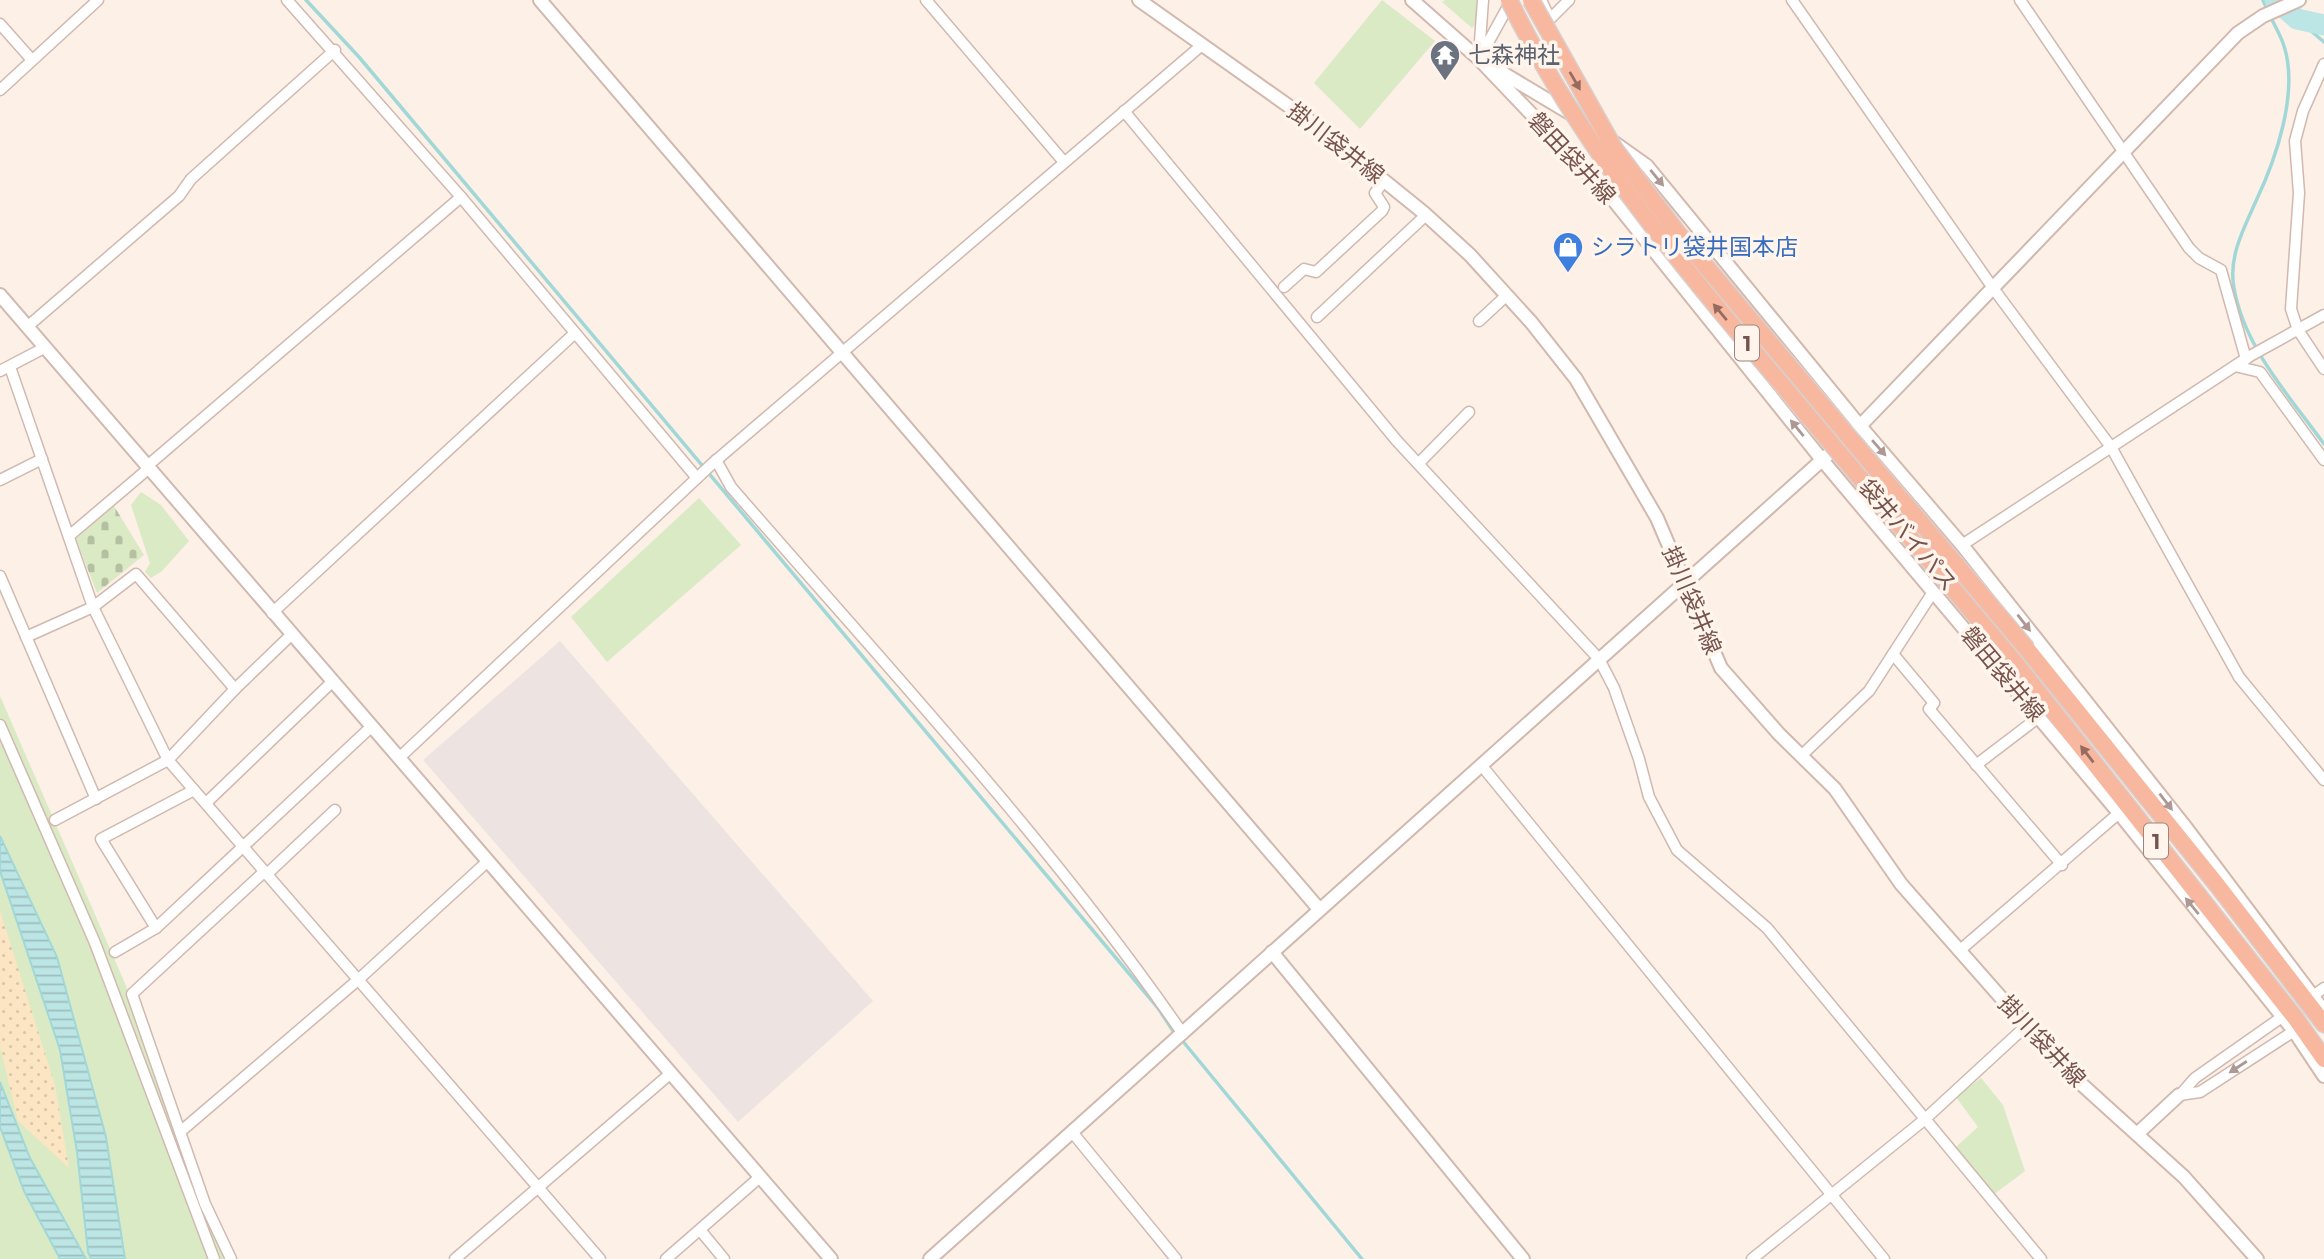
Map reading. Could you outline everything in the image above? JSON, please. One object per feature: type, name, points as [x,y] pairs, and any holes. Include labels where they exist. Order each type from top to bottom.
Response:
[{"type":"highway","name":"袋井バイパス","points":[[1510,0],[1554,85],[1592,146],[1662,242],[2017,664],[2296,1019],[2324,1059]]},
{"type":"highway","name":"袋井バイパス","points":[[1531,0],[1614,148],[1677,232],[2028,649],[2211,876],[2324,1024]]},
{"type":"street","points":[[0,90],[98,0]]},
{"type":"street","points":[[287,0],[335,50],[699,477]]},
{"type":"street","points":[[540,0],[1320,909]]},
{"type":"street","points":[[926,0],[1064,162]]},
{"type":"street","name":"掛川袋井線","points":[[1139,0],[1314,124],[1426,215],[1470,255],[1507,295],[1576,379],[1657,518],[1721,668],[1801,756],[1835,789],[1901,884],[2026,1026],[2078,1081],[2184,1177],[2257,1259]]},
{"type":"street","name":"磐田袋井線","points":[[1412,0],[1479,59],[1615,202],[1823,461],[2119,813],[2294,1031],[2324,1076]]},
{"type":"street","points":[[1479,59],[1483,0]]},
{"type":"street","points":[[1479,59],[1510,0]]},
{"type":"street","points":[[1541,0],[1550,19],[1569,0]]},
{"type":"street","points":[[1792,0],[1993,288],[2111,447],[2239,677],[2323,776]]},
{"type":"street","points":[[2020,0],[2189,248],[2199,258],[2221,270],[2248,358]]},
{"type":"street","points":[[930,1259],[1685,581],[1823,461],[1860,426],[2238,33],[2263,16],[2299,0]]},
{"type":"street","points":[[0,24],[32,60]]},
{"type":"street","points":[[399,758],[714,462],[1202,45]]},
{"type":"street","points":[[27,327],[179,196],[191,179],[335,50]]},
{"type":"street","name":"磐田袋井線","points":[[1479,59],[1538,92],[1647,166],[1860,426],[1962,545],[2319,991],[2324,1011]]},
{"type":"street","points":[[2323,69],[2303,111],[2295,141],[2299,193],[2291,309],[2298,330],[2324,369]]},
{"type":"street","points":[[1125,111],[1397,441],[1599,659],[1614,688],[1649,797],[1677,850],[1767,928],[2041,1259]]},
{"type":"street","points":[[1284,288],[1304,270],[1315,272],[1382,211],[1384,208],[1374,192],[1384,181]]},
{"type":"street","points":[[69,536],[461,197]]},
{"type":"street","points":[[1317,317],[1426,215]]},
{"type":"street","points":[[0,295],[831,1259]]},
{"type":"street","points":[[1479,321],[1507,295]]},
{"type":"street","points":[[1962,545],[2235,366],[2324,314]]},
{"type":"street","points":[[272,613],[575,333]]},
{"type":"street","points":[[44,348],[5,369],[42,459],[93,607],[169,761],[600,1259]]},
{"type":"street","points":[[2235,366],[2260,372],[2324,460]]},
{"type":"street","points":[[1419,463],[1469,412]]},
{"type":"street","points":[[0,480],[42,459]]},
{"type":"street","points":[[714,462],[732,487],[1058,868],[1135,965],[1183,1034]]},
{"type":"street","points":[[26,636],[93,607],[136,574],[234,689]]},
{"type":"street","points":[[0,576],[96,799]]},
{"type":"street","points":[[1801,756],[1869,691],[1933,592]]},
{"type":"street","points":[[55,820],[169,761],[234,689],[291,635]]},
{"type":"street","points":[[1893,654],[1934,703],[1929,709],[2062,865]]},
{"type":"street","points":[[205,803],[332,682]]},
{"type":"street","points":[[1976,765],[2039,717]]},
{"type":"street","points":[[0,725],[95,943],[215,1259]]},
{"type":"street","points":[[115,953],[156,928],[371,727]]},
{"type":"street","points":[[1482,766],[1884,1259]]},
{"type":"street","points":[[156,928],[101,839],[194,790]]},
{"type":"street","points":[[232,1259],[205,1203],[132,994],[335,810]]},
{"type":"street","points":[[1959,951],[2062,865],[2119,813]]},
{"type":"street","points":[[180,1132],[359,979],[488,861]]},
{"type":"street","points":[[1272,952],[1523,1259]]},
{"type":"street","points":[[2137,1134],[2195,1078],[2283,1017]]},
{"type":"street","points":[[1752,1259],[1924,1120],[2026,1026]]},
{"type":"street","points":[[2179,1095],[2200,1092],[2294,1031]]},
{"type":"street","points":[[455,1259],[671,1073]]},
{"type":"street","points":[[1072,1132],[1176,1259]]},
{"type":"street","points":[[666,1259],[760,1177]]},
{"type":"street","points":[[700,1230],[724,1259]]},
{"type":"shaded area","points":[[560,641],[873,1001],[738,1122],[423,760]]},
{"type":"green space","points":[[1382,0],[1435,41],[1360,129],[1314,83]]},
{"type":"green space","points":[[1476,0],[1478,21],[1472,28],[1442,2]]},
{"type":"green space","points":[[141,492],[161,505],[189,541],[162,571],[151,578],[145,572],[150,563],[131,505]]},
{"type":"green space","points":[[699,498],[741,545],[607,662],[571,617]]},
{"type":"green space","points":[[114,506],[144,555],[97,593],[76,539]]},
{"type":"green space","points":[[0,696],[130,995],[227,1259],[0,1259]]},
{"type":"green space","points":[[1981,1078],[2003,1105],[2025,1171],[1993,1195],[1956,1147],[1978,1127],[1956,1097]]},
{"type":"sand","points":[[0,911],[55,1085],[69,1168],[18,1121],[0,1047]]},
{"type":"water","points":[[0,836],[57,957],[106,1137],[125,1259],[91,1259],[88,1252],[77,1152],[60,1050],[0,871]]},
{"type":"water","points":[[0,1082],[30,1158],[86,1259],[60,1259],[24,1191],[0,1127]]},
{"type":"waterway","points":[[306,0],[359,57],[1158,1008],[1175,1034]]},
{"type":"waterway","points":[[2263,0],[2267,9]]},
{"type":"waterway","points":[[2275,0],[2297,19],[2324,25]]},
{"type":"waterway","points":[[2270,16],[2283,42],[2288,64],[2287,104],[2271,166],[2238,243],[2233,265],[2234,288],[2239,310],[2258,351],[2283,390],[2324,444]]},
{"type":"waterway","points":[[2297,19],[2324,42]]},
{"type":"waterway","points":[[1181,1039],[1362,1259]]},
{"type":"place","name":"七森神社","points":[[1445,82]]},
{"type":"place","name":"シラトリ袋井国本店","points":[[1568,274]]}]
